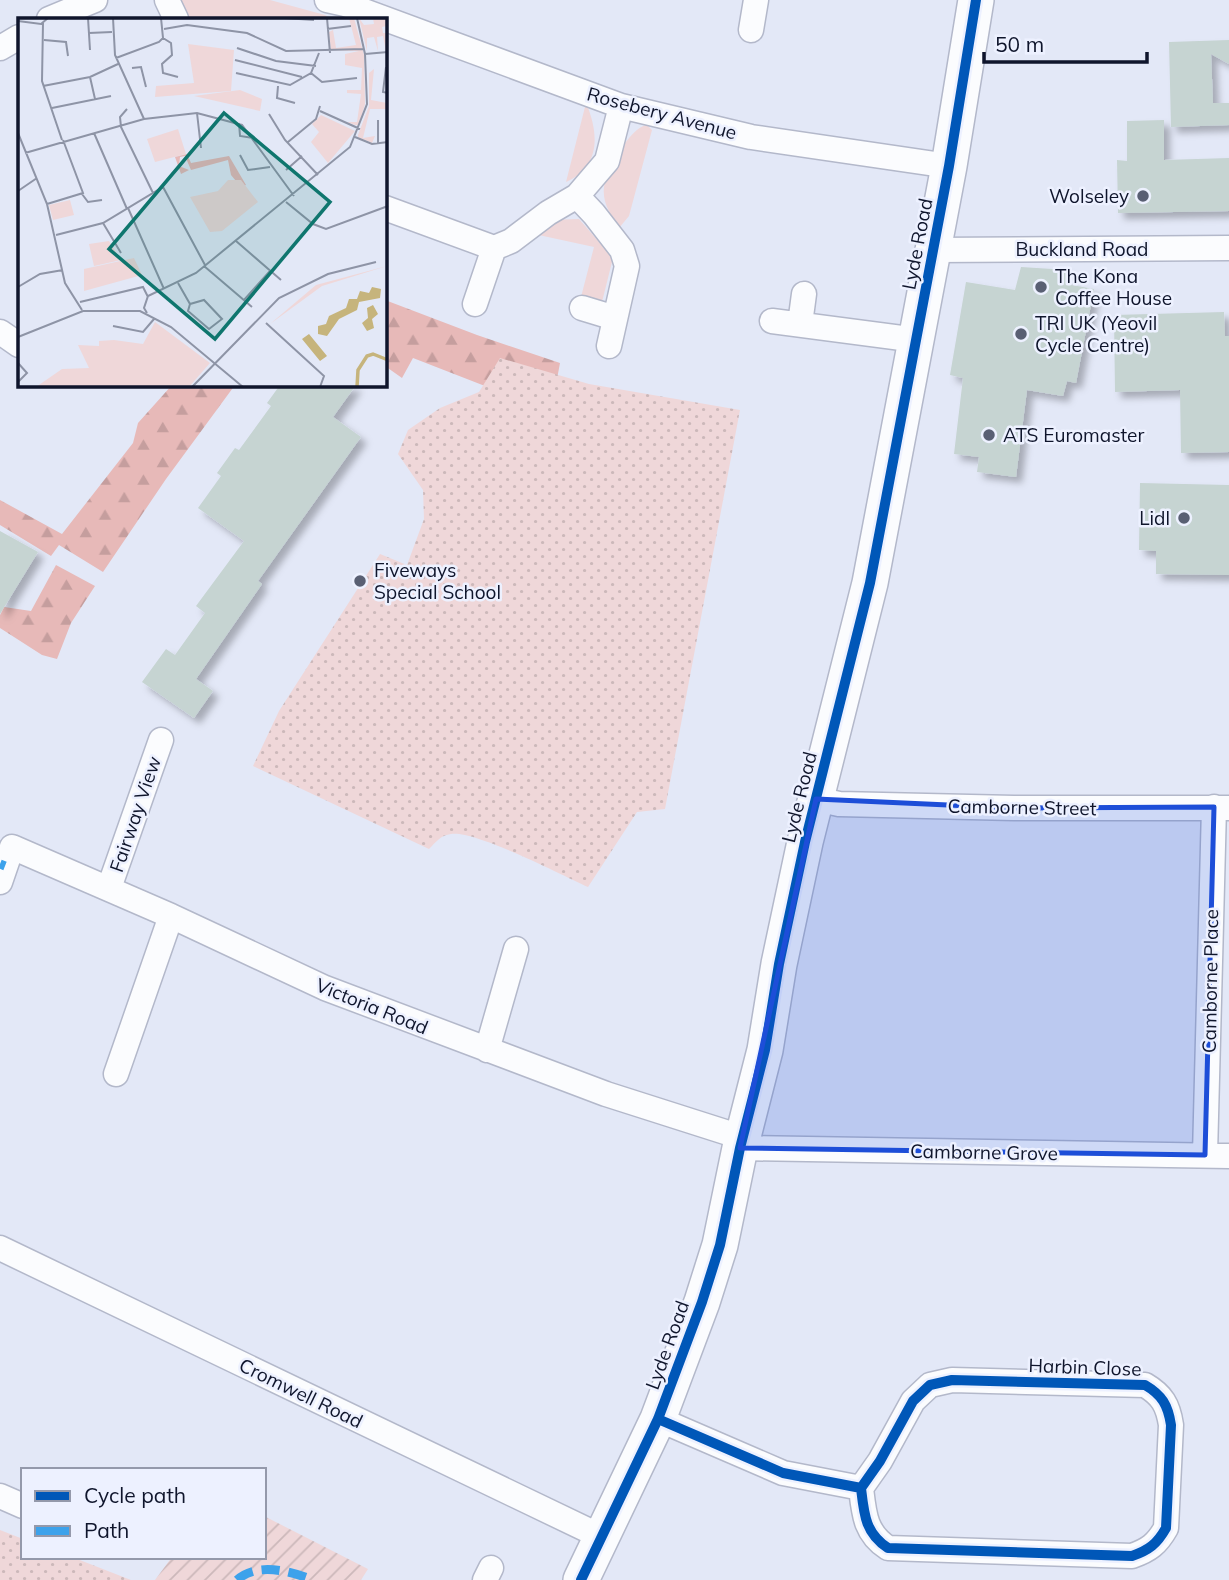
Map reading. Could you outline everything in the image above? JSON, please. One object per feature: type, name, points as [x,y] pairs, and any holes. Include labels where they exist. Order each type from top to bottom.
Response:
[{"type":"street","points":[[51,18],[95,0]]},
{"type":"street","points":[[167,0],[176,18]]},
{"type":"street","points":[[751,30],[756,0]]},
{"type":"street","name":"Lyde Road","points":[[581,1580],[658,1419],[702,1302],[720,1245],[765,1050],[779,964],[816,799],[870,583],[950,166],[976,0]]},
{"type":"street","name":"Rosebery Avenue","points":[[337,8],[366,18]]},
{"type":"street","name":"Rosebery Avenue","points":[[387,25],[621,106],[751,137],[950,166]]},
{"type":"street","points":[[0,48],[18,38]]},
{"type":"street","points":[[387,211],[494,247],[511,241],[562,203],[577,196],[607,161],[621,106]]},
{"type":"street","points":[[577,196],[622,250],[627,265],[609,346]]},
{"type":"street","points":[[475,304],[494,247]]},
{"type":"street","name":"Buckland Road","points":[[934,250],[1229,248]]},
{"type":"street","points":[[800,324],[804,294]]},
{"type":"street","points":[[582,308],[615,318]]},
{"type":"street","points":[[772,321],[917,340]]},
{"type":"street","points":[[0,332],[18,344]]},
{"type":"street","name":"Fairway View","points":[[108,888],[161,740]]},
{"type":"street","name":"Camborne Street","points":[[816,799],[839,804],[1014,808],[1222,808]]},
{"type":"street","name":"Camborne Place","points":[[1217,1156],[1222,808]]},
{"type":"street","name":"Victoria Road","points":[[0,882],[12,847],[171,916],[325,988],[742,1143]]},
{"type":"street","points":[[116,1074],[171,916]]},
{"type":"street","points":[[487,1050],[516,949]]},
{"type":"street","name":"Camborne Grove","points":[[742,1143],[1217,1156]]},
{"type":"street","name":"Cromwell Road","points":[[0,1248],[602,1537]]},
{"type":"street","name":"Harbin Close","points":[[952,1380],[1145,1385],[1160,1394],[1168,1409],[1171,1424],[1166,1528],[1158,1541],[1147,1550],[1132,1556],[888,1548],[876,1540],[866,1525],[861,1488],[880,1461],[913,1401],[930,1385],[952,1380]]},
{"type":"street","points":[[658,1419],[783,1473],[861,1488]]},
{"type":"street","points":[[0,1496],[21,1505]]},
{"type":"highlighted area","points":[[816,799],[1014,808],[1214,807],[1205,1155],[740,1148]]},
{"type":"shaded area","points":[[175,0],[270,0],[330,18],[185,18]]},
{"type":"shaded area","points":[[586,103],[595,137],[594,148],[586,168],[566,182]]},
{"type":"shaded area","points":[[647,125],[652,130],[629,216],[619,228],[606,204],[604,187],[614,161],[626,141],[633,133]]},
{"type":"shaded area","points":[[579,219],[613,258],[601,306],[581,297],[594,247],[534,234],[549,220]]},
{"type":"shaded area","points":[[500,358],[589,384],[740,410],[665,809],[637,812],[588,887],[519,854],[463,835],[444,836],[429,849],[253,766],[279,711],[380,554],[407,565],[424,519],[423,490],[398,454],[408,430],[440,408],[479,392]]},
{"type":"shaded area","points":[[266,1517],[368,1569],[361,1580],[155,1580],[171,1559],[266,1559]]},
{"type":"shaded area","points":[[0,1530],[21,1538],[21,1559],[77,1559],[131,1580],[0,1580]]},
{"type":"green space","points":[[387,301],[560,363],[554,395],[536,406],[413,358],[402,378],[387,367]]},
{"type":"green space","points":[[170,387],[234,387],[166,479],[103,572],[59,545],[51,556],[0,525],[0,500],[62,534],[133,443],[138,423]]},
{"type":"green space","points":[[56,565],[95,586],[71,623],[57,659],[42,655],[0,628],[0,615],[4,607],[31,611]]},
{"type":"building","points":[[1229,40],[1229,64],[1211,54],[1213,103],[1229,103],[1229,125],[1171,127],[1169,42]]},
{"type":"building","points":[[1164,120],[1164,160],[1229,158],[1229,211],[1118,213],[1117,160],[1127,161],[1127,121]]},
{"type":"building","name":"TRI UK (Yeovil Cycle Centre)","points":[[1021,267],[1068,270],[1066,284],[1094,289],[1076,383],[1067,381],[1063,396],[1027,390],[1016,477],[977,472],[979,457],[954,454],[963,378],[950,375],[966,282],[1015,290]]},
{"type":"building","points":[[1224,312],[1225,336],[1229,336],[1229,452],[1181,453],[1180,390],[1115,392],[1114,315]]},
{"type":"building","points":[[279,387],[355,387],[333,417],[361,437],[258,581],[262,584],[196,679],[213,691],[194,718],[142,682],[166,649],[175,655],[205,613],[196,606],[244,541],[198,508],[221,476],[217,473],[235,448],[239,450],[271,406],[267,403]]},
{"type":"building","name":"Lidl","points":[[1140,483],[1229,485],[1229,575],[1156,574],[1156,551],[1139,550]]},
{"type":"building","points":[[0,531],[38,552],[0,614]]},
{"type":"marked path","points":[[0,864],[5,866]]},
{"type":"marked path","points":[[237,1580],[245,1574],[264,1570],[284,1571],[313,1580]]},
{"type":"cycle path","points":[[581,1580],[658,1419],[702,1302],[720,1245],[740,1148],[765,1050],[779,964],[805,842],[870,583],[949,166],[976,0]]},
{"type":"cycle path","points":[[658,1419],[783,1473],[861,1488],[880,1461],[913,1401],[930,1385],[952,1380],[1145,1385],[1160,1397],[1170,1418],[1166,1528],[1152,1546],[1132,1556],[888,1548],[870,1529],[861,1488]]},
{"type":"place","name":"Wolseley","points":[[1143,196]]},
{"type":"place","name":"The Kona Coffee House","points":[[1041,287]]},
{"type":"place","name":"TRI UK (Yeovil Cycle Centre)","points":[[1021,334]]},
{"type":"place","name":"ATS Euromaster","points":[[989,435]]},
{"type":"place","name":"Lidl","points":[[1184,518]]},
{"type":"place","name":"Fiveways Special School","points":[[360,581]]}]
